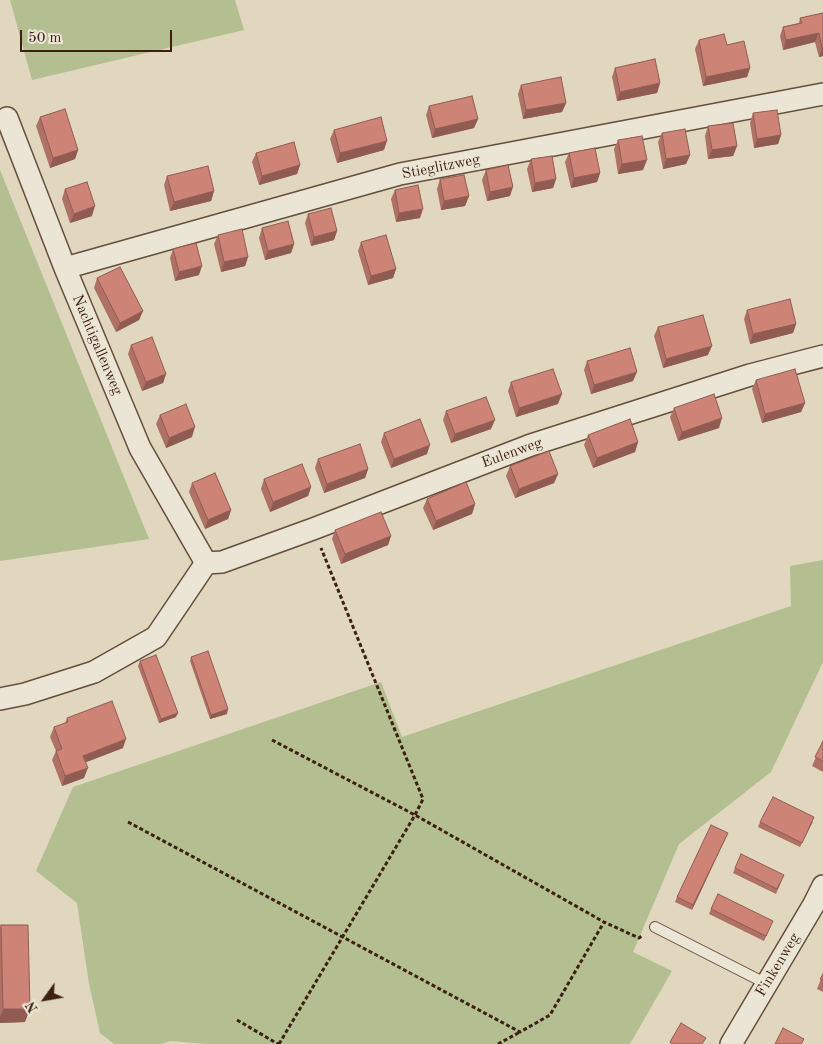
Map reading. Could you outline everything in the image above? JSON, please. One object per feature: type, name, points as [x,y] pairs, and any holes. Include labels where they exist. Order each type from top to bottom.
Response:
[{"type":"street","name":"Stieglitzweg","points":[[65,268],[400,174],[823,94]]},
{"type":"street","name":"Nachtigallenweg","points":[[7,118],[65,268],[140,448],[206,563]]},
{"type":"street","name":"Eulenweg","points":[[206,563],[222,562],[313,529],[531,445],[750,375],[823,356]]},
{"type":"street","points":[[0,699],[25,694],[94,672],[156,637],[206,563]]},
{"type":"street","name":"Finkenweg","points":[[731,1044],[823,887]]},
{"type":"lane","points":[[655,927],[767,984]]},
{"type":"path","points":[[237,1020],[278,1044],[423,799],[313,529]]},
{"type":"path","points":[[272,740],[415,815],[604,922],[639,938],[655,927]]},
{"type":"path","points":[[128,822],[520,1032]]},
{"type":"path","points":[[498,1044],[550,1015],[604,922]]},
{"type":"green space","points":[[10,0],[235,0],[244,30],[32,80]]},
{"type":"green space","points":[[0,170],[149,539],[0,561]]},
{"type":"green space","points":[[823,560],[823,662],[771,772],[679,844],[633,952],[672,971],[630,1044],[205,1044],[171,1041],[161,1044],[114,1044],[100,1033],[89,984],[77,903],[36,871],[73,787],[381,682],[402,737],[791,606],[790,566]]},
{"type":"building","points":[[823,13],[823,48],[819,33],[786,40],[783,27],[802,23],[800,18]]},
{"type":"building","points":[[724,34],[727,45],[744,41],[750,68],[706,77],[699,40]]},
{"type":"building","points":[[655,59],[660,83],[620,92],[615,68]]},
{"type":"building","points":[[561,77],[566,103],[526,110],[521,85]]},
{"type":"building","points":[[472,96],[478,119],[435,129],[429,106]]},
{"type":"building","points":[[65,109],[78,150],[53,158],[40,117]]},
{"type":"building","points":[[777,110],[781,135],[757,139],[753,113]]},
{"type":"building","points":[[381,117],[387,141],[340,153],[334,130]]},
{"type":"building","points":[[733,123],[737,146],[712,150],[708,126]]},
{"type":"building","points":[[685,129],[690,155],[666,159],[662,133]]},
{"type":"building","points":[[642,136],[647,160],[622,164],[618,140]]},
{"type":"building","points":[[294,142],[300,165],[262,176],[256,153]]},
{"type":"building","points":[[595,148],[600,173],[574,178],[569,153]]},
{"type":"building","points":[[552,156],[556,179],[535,183],[531,159]]},
{"type":"building","points":[[508,165],[513,187],[490,192],[486,170]]},
{"type":"building","points":[[208,166],[214,191],[174,202],[167,176]]},
{"type":"building","points":[[464,175],[469,196],[444,201],[440,179]]},
{"type":"building","points":[[87,182],[95,206],[74,214],[65,189]]},
{"type":"building","points":[[418,185],[423,209],[399,213],[395,190]]},
{"type":"building","points":[[331,208],[337,231],[314,237],[308,214]]},
{"type":"building","points":[[288,221],[294,244],[268,251],[262,228]]},
{"type":"building","points":[[242,229],[248,257],[224,262],[218,235]]},
{"type":"building","points":[[386,235],[396,269],[371,276],[361,242]]},
{"type":"building","points":[[196,243],[202,266],[179,272],[173,249]]},
{"type":"building","points":[[120,267],[143,311],[120,323],[97,278]]},
{"type":"building","points":[[790,299],[796,324],[753,334],[747,310]]},
{"type":"building","points":[[703,315],[712,346],[666,359],[658,327]]},
{"type":"building","points":[[152,337],[166,374],[146,382],[131,345]]},
{"type":"building","points":[[630,348],[637,372],[594,385],[587,361]]},
{"type":"building","points":[[553,369],[562,394],[519,408],[511,382]]},
{"type":"building","points":[[795,369],[805,403],[765,414],[756,380]]},
{"type":"building","points":[[714,394],[722,418],[682,432],[674,408]]},
{"type":"building","points":[[486,397],[495,420],[455,434],[446,411]]},
{"type":"building","points":[[186,404],[195,427],[169,438],[160,415]]},
{"type":"building","points":[[420,419],[430,445],[394,459],[384,433]]},
{"type":"building","points":[[630,419],[638,442],[597,458],[588,435]]},
{"type":"building","points":[[360,444],[368,469],[327,484],[318,459]]},
{"type":"building","points":[[549,451],[558,474],[519,489],[510,466]]},
{"type":"building","points":[[302,464],[311,487],[273,502],[264,479]]},
{"type":"building","points":[[215,473],[231,510],[208,520],[192,483]]},
{"type":"building","points":[[466,482],[475,504],[436,521],[427,499]]},
{"type":"building","points":[[381,512],[391,536],[345,554],[335,530]]},
{"type":"building","points":[[208,651],[228,709],[211,715],[191,657]]},
{"type":"building","points":[[156,655],[178,713],[161,719],[140,661]]},
{"type":"building","points":[[112,701],[126,739],[83,756],[88,768],[65,776],[56,751],[62,749],[54,727],[68,722],[67,718]]},
{"type":"building","points":[[823,741],[823,761],[815,757]]},
{"type":"building","points":[[773,797],[814,817],[802,843],[760,822]]},
{"type":"building","points":[[711,825],[728,833],[693,905],[677,897]]},
{"type":"building","points":[[741,854],[784,875],[777,889],[735,868]]},
{"type":"building","points":[[718,894],[773,921],[766,936],[711,909]]},
{"type":"building","points":[[1,925],[28,925],[30,1009],[3,1009]]},
{"type":"building","points":[[681,1023],[706,1038],[702,1044],[672,1044],[670,1042]]},
{"type":"building","points":[[783,1028],[804,1039],[801,1044],[775,1044]]}]
